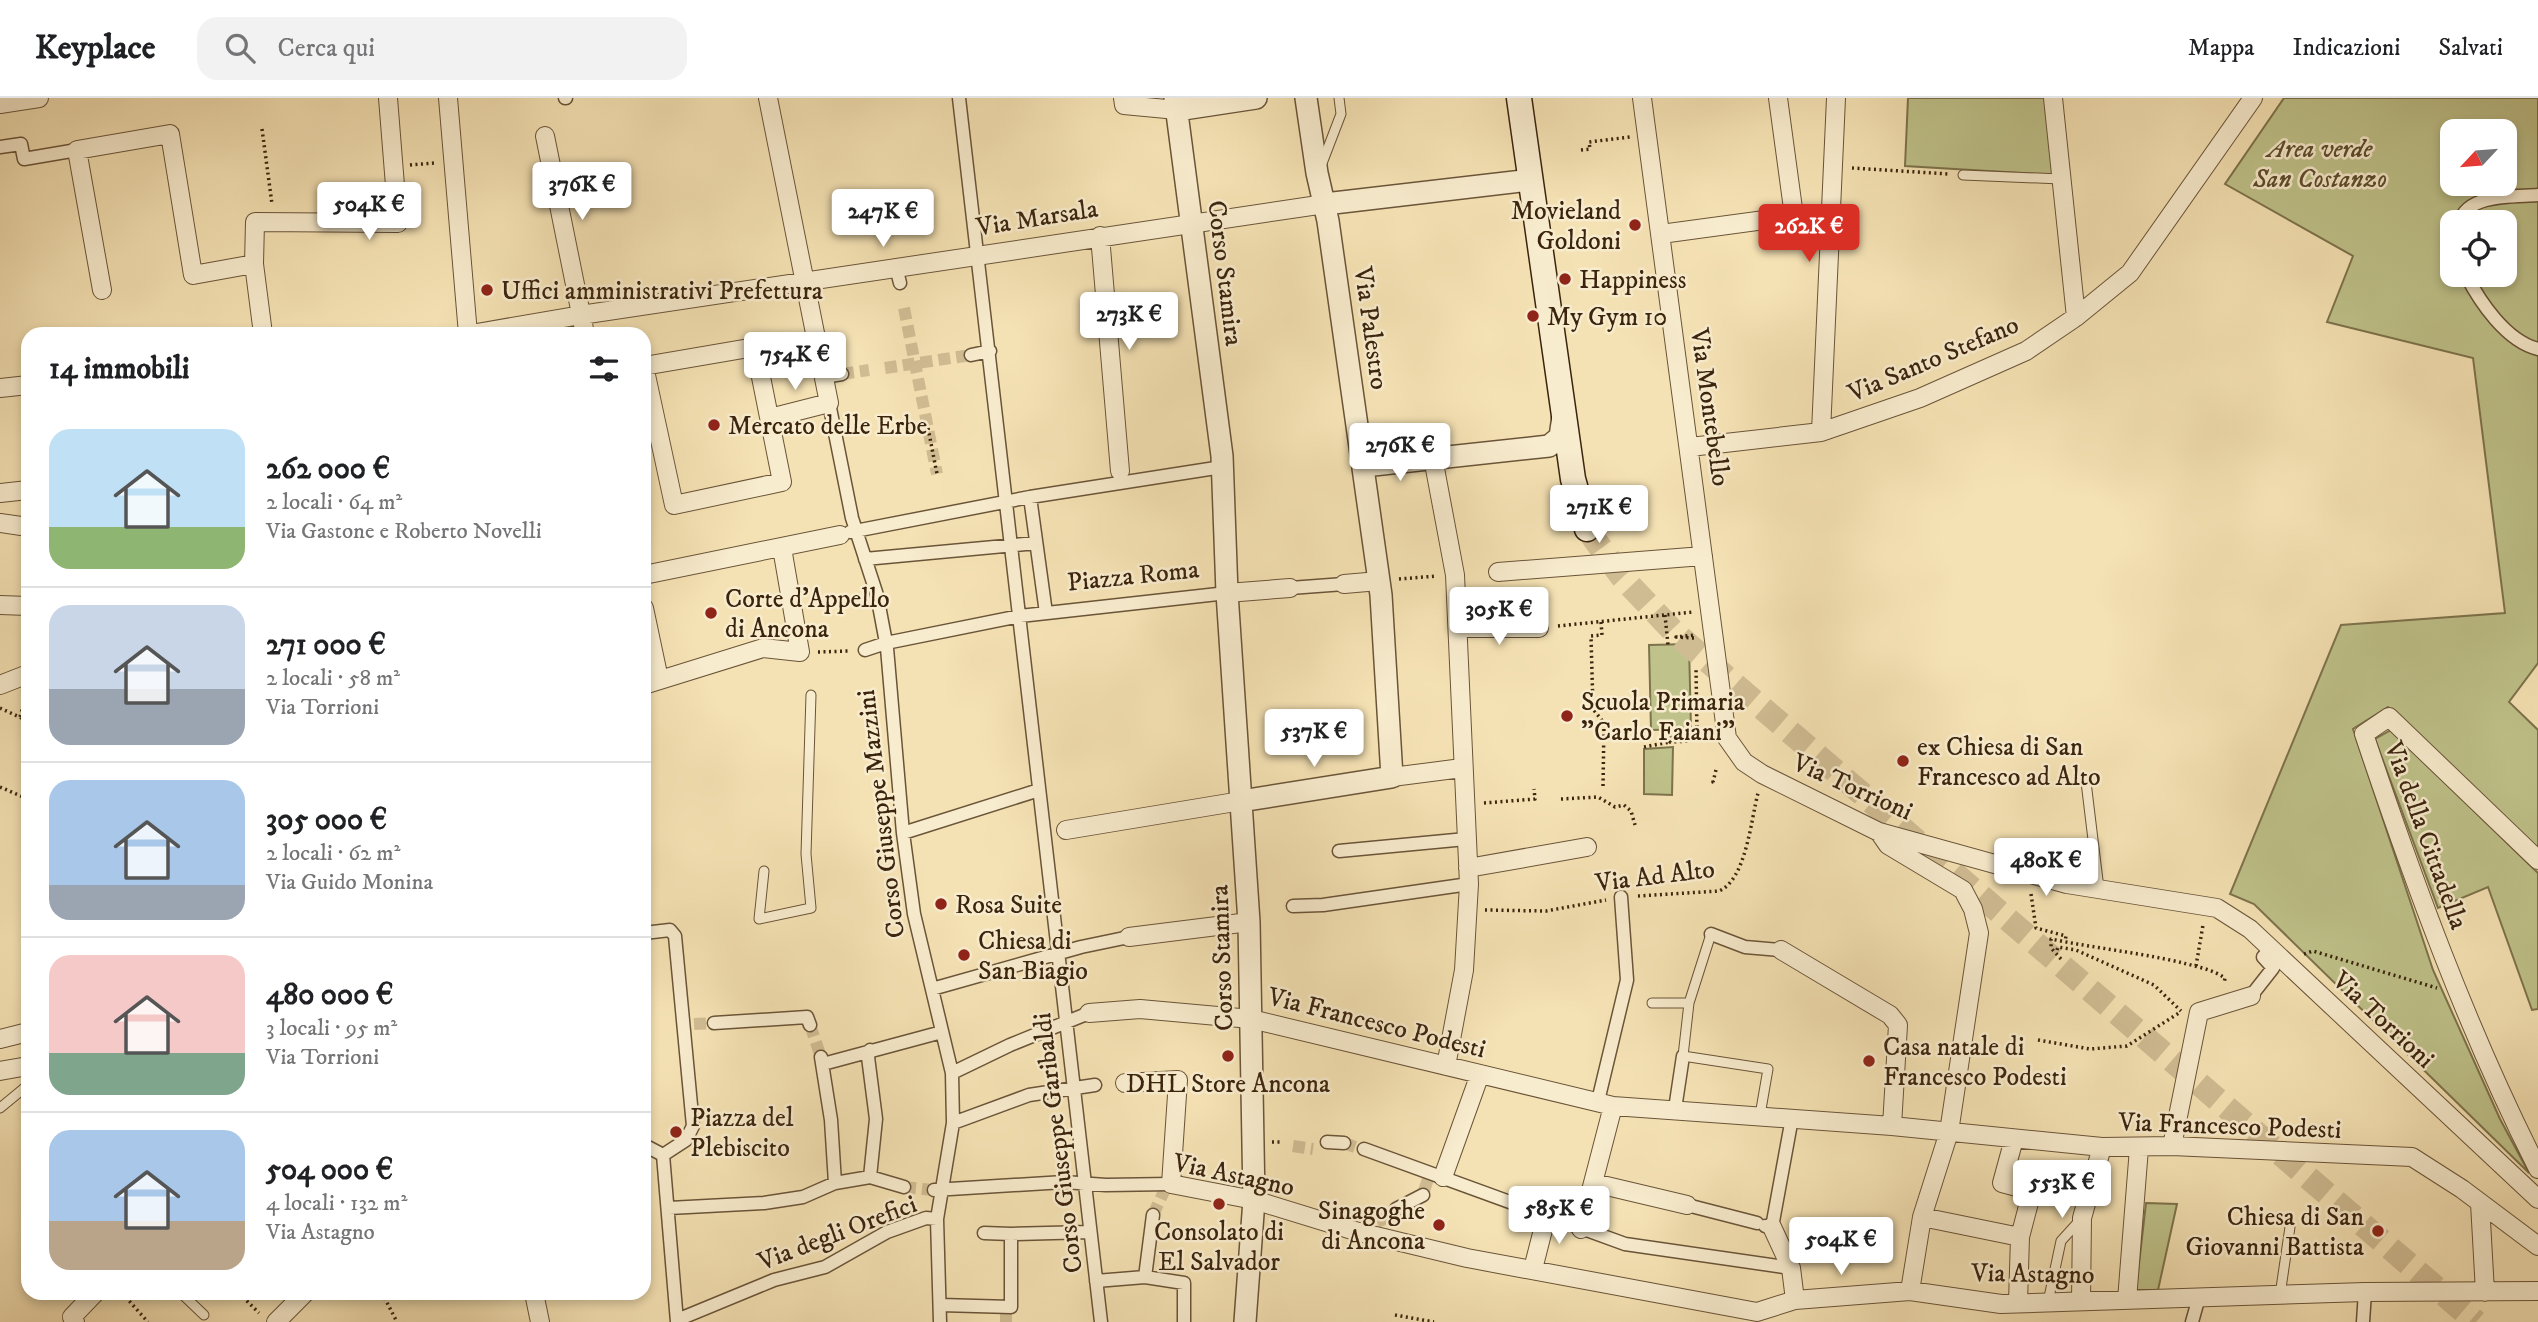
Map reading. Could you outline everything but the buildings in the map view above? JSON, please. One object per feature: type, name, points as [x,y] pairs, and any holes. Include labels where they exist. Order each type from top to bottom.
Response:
[{"type":"main road","points":[[1518,98],[1573,479],[1587,529]]},
{"type":"street","points":[[0,104],[39,98]]},
{"type":"street","points":[[262,327],[254,264],[255,222],[398,223],[388,98]]},
{"type":"street","points":[[448,98],[468,327]]},
{"type":"street","points":[[768,98],[807,280],[833,376],[829,403],[852,518],[848,533],[865,559],[877,595],[887,645]]},
{"type":"street","points":[[960,98],[1021,620]]},
{"type":"street","points":[[1123,98],[1124,105],[1256,98]]},
{"type":"street","name":"Via Palestro","points":[[1306,98],[1317,173],[1325,204],[1379,581],[1392,777]]},
{"type":"street","name":"Via Montebello","points":[[1642,98],[1703,556]]},
{"type":"street","points":[[1661,234],[1794,216],[1777,98]]},
{"type":"street","points":[[1821,432],[1836,98]]},
{"type":"street","points":[[2053,98],[2076,317]]},
{"type":"street","name":"Via Santo Stefano","points":[[1690,447],[1821,432],[1920,398],[2026,351],[2076,317],[2130,273],[2253,98]]},
{"type":"street","name":"Corso Stamira","points":[[1176,104],[1222,462]]},
{"type":"street","points":[[0,147],[22,144],[24,159],[170,134],[193,275],[254,264]]},
{"type":"street","points":[[545,136],[584,327]]},
{"type":"street","points":[[77,150],[102,290]]},
{"type":"street","name":"Via Marsala","points":[[510,327],[807,280],[898,275],[979,254],[1191,222],[1530,180]]},
{"type":"street","points":[[2470,210],[2474,205],[2495,198],[2538,195]]},
{"type":"street","points":[[1100,236],[1120,471]]},
{"type":"street","points":[[2474,287],[2497,321],[2530,348],[2538,349]]},
{"type":"street","points":[[651,365],[755,347],[782,482],[674,505],[652,443]]},
{"type":"street","points":[[971,355],[990,351]]},
{"type":"street","points":[[0,388],[21,386]]},
{"type":"street","points":[[770,418],[829,403]]},
{"type":"street","points":[[1364,466],[1549,446],[1559,437],[1563,416]]},
{"type":"street","points":[[1549,446],[1557,453],[1573,511],[1587,529]]},
{"type":"street","points":[[1433,458],[1455,575],[1469,909],[1464,970],[1446,1066]]},
{"type":"street","points":[[651,574],[782,548],[1007,496],[1030,497],[1222,462]]},
{"type":"street","name":"Piazza Roma","points":[[865,650],[1046,613],[1227,593],[1222,462]]},
{"type":"street","points":[[0,494],[21,491]]},
{"type":"street","name":"Piazza Roma","points":[[1030,497],[1046,613]]},
{"type":"street","points":[[0,523],[21,526]]},
{"type":"street","name":"Piazza Roma","points":[[865,559],[1036,543]]},
{"type":"street","points":[[651,682],[763,648],[805,654],[782,548]]},
{"type":"street","points":[[1498,572],[1703,556]]},
{"type":"street","name":"Via Torrioni","points":[[1703,556],[1727,738],[1744,762],[1762,774],[1879,832],[2027,873],[2099,889],[2217,908],[2250,929],[2538,1199]]},
{"type":"street","name":"Piazza Roma","points":[[1015,573],[1040,569]]},
{"type":"street","points":[[1227,593],[1379,581]]},
{"type":"street","name":"Corso Stamira","points":[[1227,593],[1249,922],[1254,1200],[1245,1322]]},
{"type":"street","points":[[0,605],[21,606]]},
{"type":"street","name":"Corso Giuseppe Garibaldi","points":[[1021,620],[1101,1322]]},
{"type":"street","points":[[1459,628],[1539,628]]},
{"type":"street","name":"Corso Giuseppe Mazzini","points":[[887,645],[903,834],[914,914],[952,1073],[953,1123],[936,1190],[940,1322]]},
{"type":"street","points":[[0,685],[21,677]]},
{"type":"street","name":"Via della Cittadella","points":[[2538,860],[2389,717],[2364,734],[2423,910],[2515,1123],[2538,1169]]},
{"type":"street","points":[[1045,834],[1462,768]]},
{"type":"street","points":[[903,834],[1040,790]]},
{"type":"street","points":[[1879,832],[1888,845],[1963,890],[1973,909],[1979,933],[1949,1132],[1922,1217],[1910,1291]]},
{"type":"street","points":[[1339,851],[1466,839]]},
{"type":"street","points":[[1293,906],[1323,905],[1468,876],[1587,847]]},
{"type":"street","points":[[1581,1229],[1594,1183],[1627,980],[1621,897]]},
{"type":"street","points":[[932,989],[1129,937],[1249,922]]},
{"type":"street","points":[[651,932],[670,930],[675,936],[689,1024],[693,1126],[685,1140],[663,1155]]},
{"type":"street","points":[[1711,934],[1745,947],[1781,950],[1890,1015],[1898,1025],[1892,1126]]},
{"type":"street","points":[[2172,1146],[2199,1012],[2251,996],[2273,968],[2263,957],[2277,954]]},
{"type":"street","name":"Via Francesco Podesti","points":[[952,1073],[1010,1045],[1089,1013],[1140,1009],[1251,1018],[1605,1104],[1892,1126],[2102,1147],[2172,1146],[2412,1157],[2538,1247]]},
{"type":"street","points":[[714,1023],[807,1017],[810,1025]]},
{"type":"street","points":[[835,1183],[822,1061],[942,1032]]},
{"type":"street","points":[[0,1039],[21,1034]]},
{"type":"street","points":[[870,1050],[868,1057],[876,1119],[870,1177]]},
{"type":"street","points":[[1675,1109],[1683,1056]]},
{"type":"street","points":[[0,1071],[21,1067]]},
{"type":"street","points":[[1433,1175],[1480,1074]]},
{"type":"street","points":[[1125,1083],[1178,1080],[1168,1186]]},
{"type":"street","points":[[953,1123],[1029,1095],[1094,1085]]},
{"type":"street","points":[[1765,1226],[1792,1118]]},
{"type":"street","points":[[2014,1139],[2002,1183],[2032,1191],[2020,1237],[2018,1303]]},
{"type":"street","points":[[1327,1142],[1344,1143]]},
{"type":"street","points":[[2081,1301],[2082,1218],[2102,1147]]},
{"type":"street","points":[[2127,1300],[2138,1148]]},
{"type":"street","points":[[651,1149],[663,1155]]},
{"type":"street","points":[[1364,1149],[1625,1244],[1790,1268]]},
{"type":"street","points":[[663,1155],[677,1321]]},
{"type":"street","points":[[669,1208],[764,1203],[803,1197],[835,1183],[870,1177],[904,1187]]},
{"type":"street","name":"Via Astagno","points":[[936,1190],[1086,1183],[1168,1186],[1254,1200],[1354,1231],[1467,1258],[1757,1312],[1796,1300],[1910,1291],[2001,1304],[2280,1297],[2365,1292],[2538,1291]]},
{"type":"street","points":[[1594,1183],[1765,1226],[1790,1268],[1796,1300]]},
{"type":"street","points":[[1396,1209],[1423,1195]]},
{"type":"street","points":[[2480,1203],[2485,1292]]},
{"type":"street","points":[[1533,1269],[1547,1214]]},
{"type":"street","points":[[1145,1278],[1153,1215]]},
{"type":"street","name":"Via degli Orefici","points":[[677,1321],[774,1280],[825,1266],[887,1232],[926,1217],[937,1219]]},
{"type":"street","points":[[1922,1217],[2020,1237]]},
{"type":"street","points":[[984,1233],[1090,1232]]},
{"type":"street","points":[[941,1305],[1006,1310],[1011,1307],[1011,1234]]},
{"type":"street","points":[[1096,1281],[1145,1278],[1184,1283],[1184,1322]]},
{"type":"street","points":[[2363,1322],[2365,1292]]},
{"type":"street","points":[[2192,1322],[2199,1297]]},
{"type":"street","points":[[73,1319],[89,1300]]},
{"type":"street","points":[[276,1322],[298,1300]]},
{"type":"street","points":[[535,1300],[540,1322]]},
{"type":"lane","points":[[1317,173],[1341,114],[1339,98]]},
{"type":"lane","points":[[1963,175],[2062,179]]},
{"type":"lane","points":[[764,871],[759,919],[811,908],[806,855],[811,695]]},
{"type":"lane","points":[[2086,782],[2099,889]]},
{"type":"lane","points":[[1711,934],[1689,1003],[1683,1056],[1768,1069],[1760,1115]]},
{"type":"lane","points":[[1652,1003],[1689,1003]]},
{"type":"lane","points":[[0,1108],[21,1091]]},
{"type":"lane","points":[[2048,1302],[2061,1241],[2082,1218]]},
{"type":"lane","points":[[2280,1297],[2290,1227]]},
{"type":"lane","points":[[188,1300],[204,1315]]},
{"type":"path","points":[[262,130],[273,213]]},
{"type":"path","points":[[1581,150],[1590,149],[1589,142],[1629,137]]},
{"type":"path","points":[[395,166],[454,161]]},
{"type":"path","points":[[1833,167],[1963,175]]},
{"type":"path","points":[[928,428],[937,474]]},
{"type":"path","points":[[1379,581],[1455,575]]},
{"type":"path","points":[[1539,628],[1710,610]]},
{"type":"path","points":[[1665,615],[1668,645]]},
{"type":"path","points":[[1601,622],[1602,635],[1591,636],[1590,709],[1604,723],[1603,787]]},
{"type":"path","points":[[1696,644],[1694,638],[1676,637],[1702,634]]},
{"type":"path","points":[[805,654],[865,650]]},
{"type":"path","points":[[1644,747],[1690,741],[1697,736],[1696,660]]},
{"type":"path","points":[[0,708],[20,717],[21,714]]},
{"type":"path","points":[[1671,742],[1672,730]]},
{"type":"path","points":[[1716,770],[1713,782],[1717,783]]},
{"type":"path","name":"Via Ad Alto","points":[[1469,909],[1546,911],[1621,897],[1727,888],[1739,871],[1762,774]]},
{"type":"path","points":[[0,788],[21,796]]},
{"type":"path","points":[[1464,804],[1535,799],[1534,789]]},
{"type":"path","points":[[1561,799],[1598,797],[1615,807],[1624,805],[1631,811],[1635,825]]},
{"type":"path","points":[[2027,873],[2036,928],[2066,936],[2065,942]]},
{"type":"path","points":[[2196,967],[2207,906]]},
{"type":"path","points":[[2061,959],[2057,950],[2052,948],[2051,939],[2131,950],[2221,975],[2225,978],[2224,981]]},
{"type":"path","points":[[2057,950],[2058,947],[2076,950],[2154,985],[2196,1026]]},
{"type":"path","points":[[2277,954],[2313,951],[2459,994]]},
{"type":"path","points":[[2038,1040],[2090,1049],[2127,1046],[2181,1012]]},
{"type":"path","points":[[2032,1191],[2053,1195],[2067,1160],[2068,1144]]},
{"type":"path","points":[[128,1300],[148,1322]]},
{"type":"path","points":[[246,1300],[268,1322]]},
{"type":"path","points":[[386,1300],[397,1322]]},
{"type":"path","points":[[1395,1315],[1434,1322]]},
{"type":"green space","points":[[1908,98],[2047,98],[2053,175],[1905,166]]},
{"type":"green space","name":"Area verde San Costanzo","points":[[2284,98],[2538,98],[2538,663],[2509,702],[2538,730],[2538,849],[2388,707],[2353,729],[2433,970],[2500,1119],[2529,1173],[2254,904],[2230,894],[2341,625],[2505,613],[2473,358],[2327,322],[2353,256],[2225,184]]},
{"type":"green space","points":[[1689,644],[1691,729],[1651,730],[1649,645]]},
{"type":"green space","points":[[2391,730],[2538,873],[2538,1009],[2532,1010],[2488,887],[2438,908],[2375,739]]},
{"type":"green space","points":[[1673,747],[1672,795],[1644,794],[1644,749]]},
{"type":"green space","points":[[2146,1203],[2177,1204],[2158,1290],[2136,1290]]},
{"type":"tunnel","points":[[904,308],[937,474]]},
{"type":"tunnel","points":[[885,368],[971,355]]},
{"type":"tunnel","points":[[842,374],[869,370]]},
{"type":"tunnel","points":[[1587,529],[1622,577],[1675,633],[2476,1322]]},
{"type":"tunnel","points":[[694,1024],[714,1023]]},
{"type":"tunnel","points":[[810,1025],[821,1057]]},
{"type":"tunnel","points":[[1344,1143],[1355,1147]]},
{"type":"tunnel","points":[[1293,1146],[1313,1149]]},
{"type":"tunnel","points":[[1424,1191],[1429,1176]]},
{"type":"tunnel","points":[[904,1187],[933,1190]]},
{"type":"tunnel","points":[[1153,1215],[1165,1189]]},
{"type":"tunnel","points":[[1377,1222],[1391,1216],[1396,1209]]},
{"type":"tunnel","points":[[1006,1314],[1006,1322]]},
{"type":"place","name":"Movieland Goldoni","points":[[1635,225]]},
{"type":"place","name":"Happiness","points":[[1565,279]]},
{"type":"place","name":"Uffici amministrativi Prefettura","points":[[487,290]]},
{"type":"place","name":"My Gym 10","points":[[1533,316]]},
{"type":"place","name":"Mercato delle Erbe","points":[[714,425]]},
{"type":"place","name":"Corte d'Appello di Ancona","points":[[711,613]]},
{"type":"place","name":"Scuola Primaria \"Carlo Faiani\"","points":[[1567,716]]},
{"type":"place","name":"ex Chiesa di San Francesco ad Alto","points":[[1903,761]]},
{"type":"place","name":"Rosa Suite","points":[[941,904]]},
{"type":"place","name":"Chiesa di San Biagio","points":[[964,955]]},
{"type":"place","name":"DHL Store Ancona","points":[[1228,1056]]},
{"type":"place","name":"Casa natale di Francesco Podesti","points":[[1869,1061]]},
{"type":"place","name":"Piazza del Plebiscito","points":[[676,1132]]},
{"type":"place","name":"Consolato di El Salvador","points":[[1219,1204]]},
{"type":"place","name":"Sinagoghe di Ancona","points":[[1439,1225]]},
{"type":"place","name":"Chiesa di San Giovanni Battista","points":[[2378,1231]]}]
